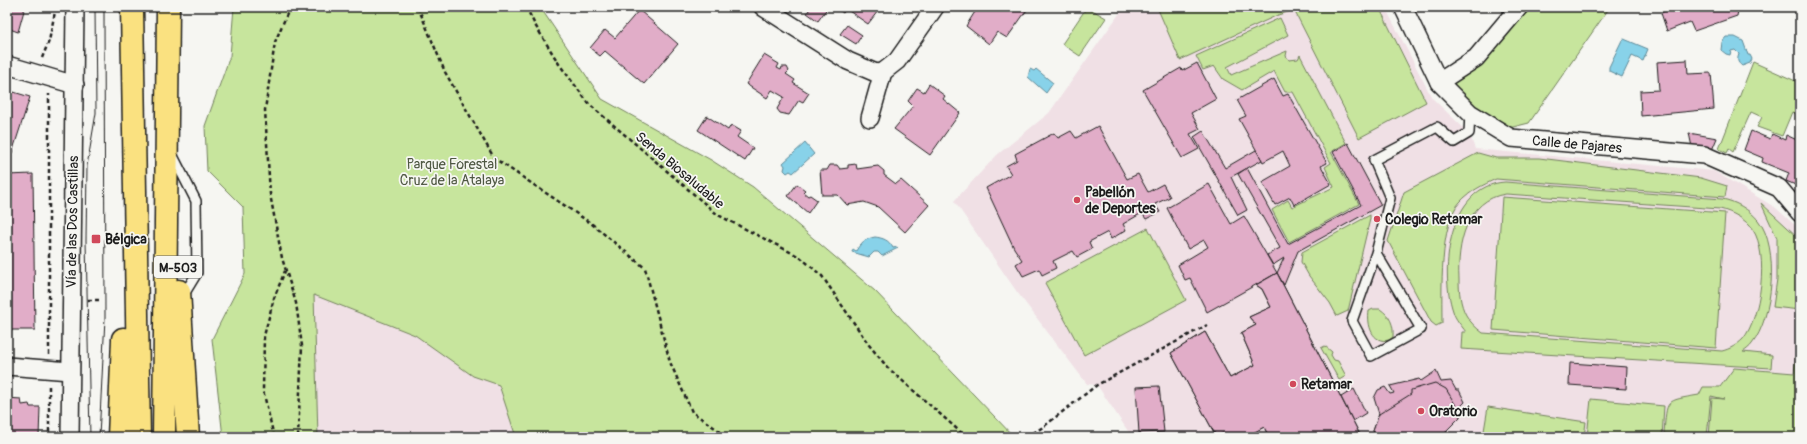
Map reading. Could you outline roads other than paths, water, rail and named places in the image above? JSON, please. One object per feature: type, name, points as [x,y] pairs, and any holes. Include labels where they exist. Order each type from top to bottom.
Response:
[{"type":"highway","name":"M-503","points":[[132,7],[139,437]]},
{"type":"highway","name":"M-503","points":[[164,437],[168,7]]},
{"type":"highway","name":"M-503","points":[[119,437],[132,70]]},
{"type":"highway","name":"M-503","points":[[168,98],[188,437]]},
{"type":"street","name":"Vía de las Dos Castillas","points":[[70,437],[75,7]]},
{"type":"street","points":[[763,7],[848,61],[876,73],[883,72],[897,61],[935,7]]},
{"type":"street","name":"Calle de Pajares","points":[[1403,7],[1439,82],[1470,112],[1511,138],[1704,155],[1779,188],[1800,214]]},
{"type":"street","points":[[1439,82],[1476,58],[1519,7]]},
{"type":"street","points":[[7,65],[75,85]]},
{"type":"street","points":[[870,118],[883,72]]},
{"type":"street","points":[[7,366],[70,371]]},
{"type":"lane","points":[[1376,253],[1421,329],[1371,356],[1352,321],[1376,253],[1390,198],[1374,160],[1438,127],[1454,142],[1469,133],[1470,112]]},
{"type":"water","points":[[1726,37],[1735,37],[1743,41],[1748,55],[1750,55],[1752,59],[1750,63],[1742,66],[1738,61],[1739,54],[1735,50],[1731,51],[1730,55],[1721,50],[1722,42]]},
{"type":"water","points":[[1624,39],[1648,49],[1643,61],[1632,56],[1622,77],[1609,71],[1609,67],[1622,40]]},
{"type":"water","points":[[1030,69],[1034,71],[1036,69],[1053,83],[1046,93],[1028,77]]},
{"type":"water","points":[[805,143],[814,154],[793,173],[790,171],[787,173],[784,170],[785,166],[783,163]]},
{"type":"water","points":[[875,237],[886,240],[893,248],[898,248],[882,256],[878,252],[874,252],[869,257],[852,252],[853,249],[856,251],[864,241]]},
{"type":"tram line","points":[[90,437],[86,240],[87,166],[96,113],[95,7]]},
{"type":"tram line","points":[[99,437],[105,318],[104,7]]},
{"type":"place","name":"Pabellón de Deportes","points":[[1077,200]]},
{"type":"place","name":"Colegio Retamar","points":[[1377,219]]},
{"type":"place","name":"Bélgica","points":[[96,239]]},
{"type":"place","name":"Retamar","points":[[1293,384]]},
{"type":"place","name":"Oratorio","points":[[1421,411]]},
{"type":"park label","name":"Parque Forestal Cruz de la Atalaya","points":[[452,172]]}]
